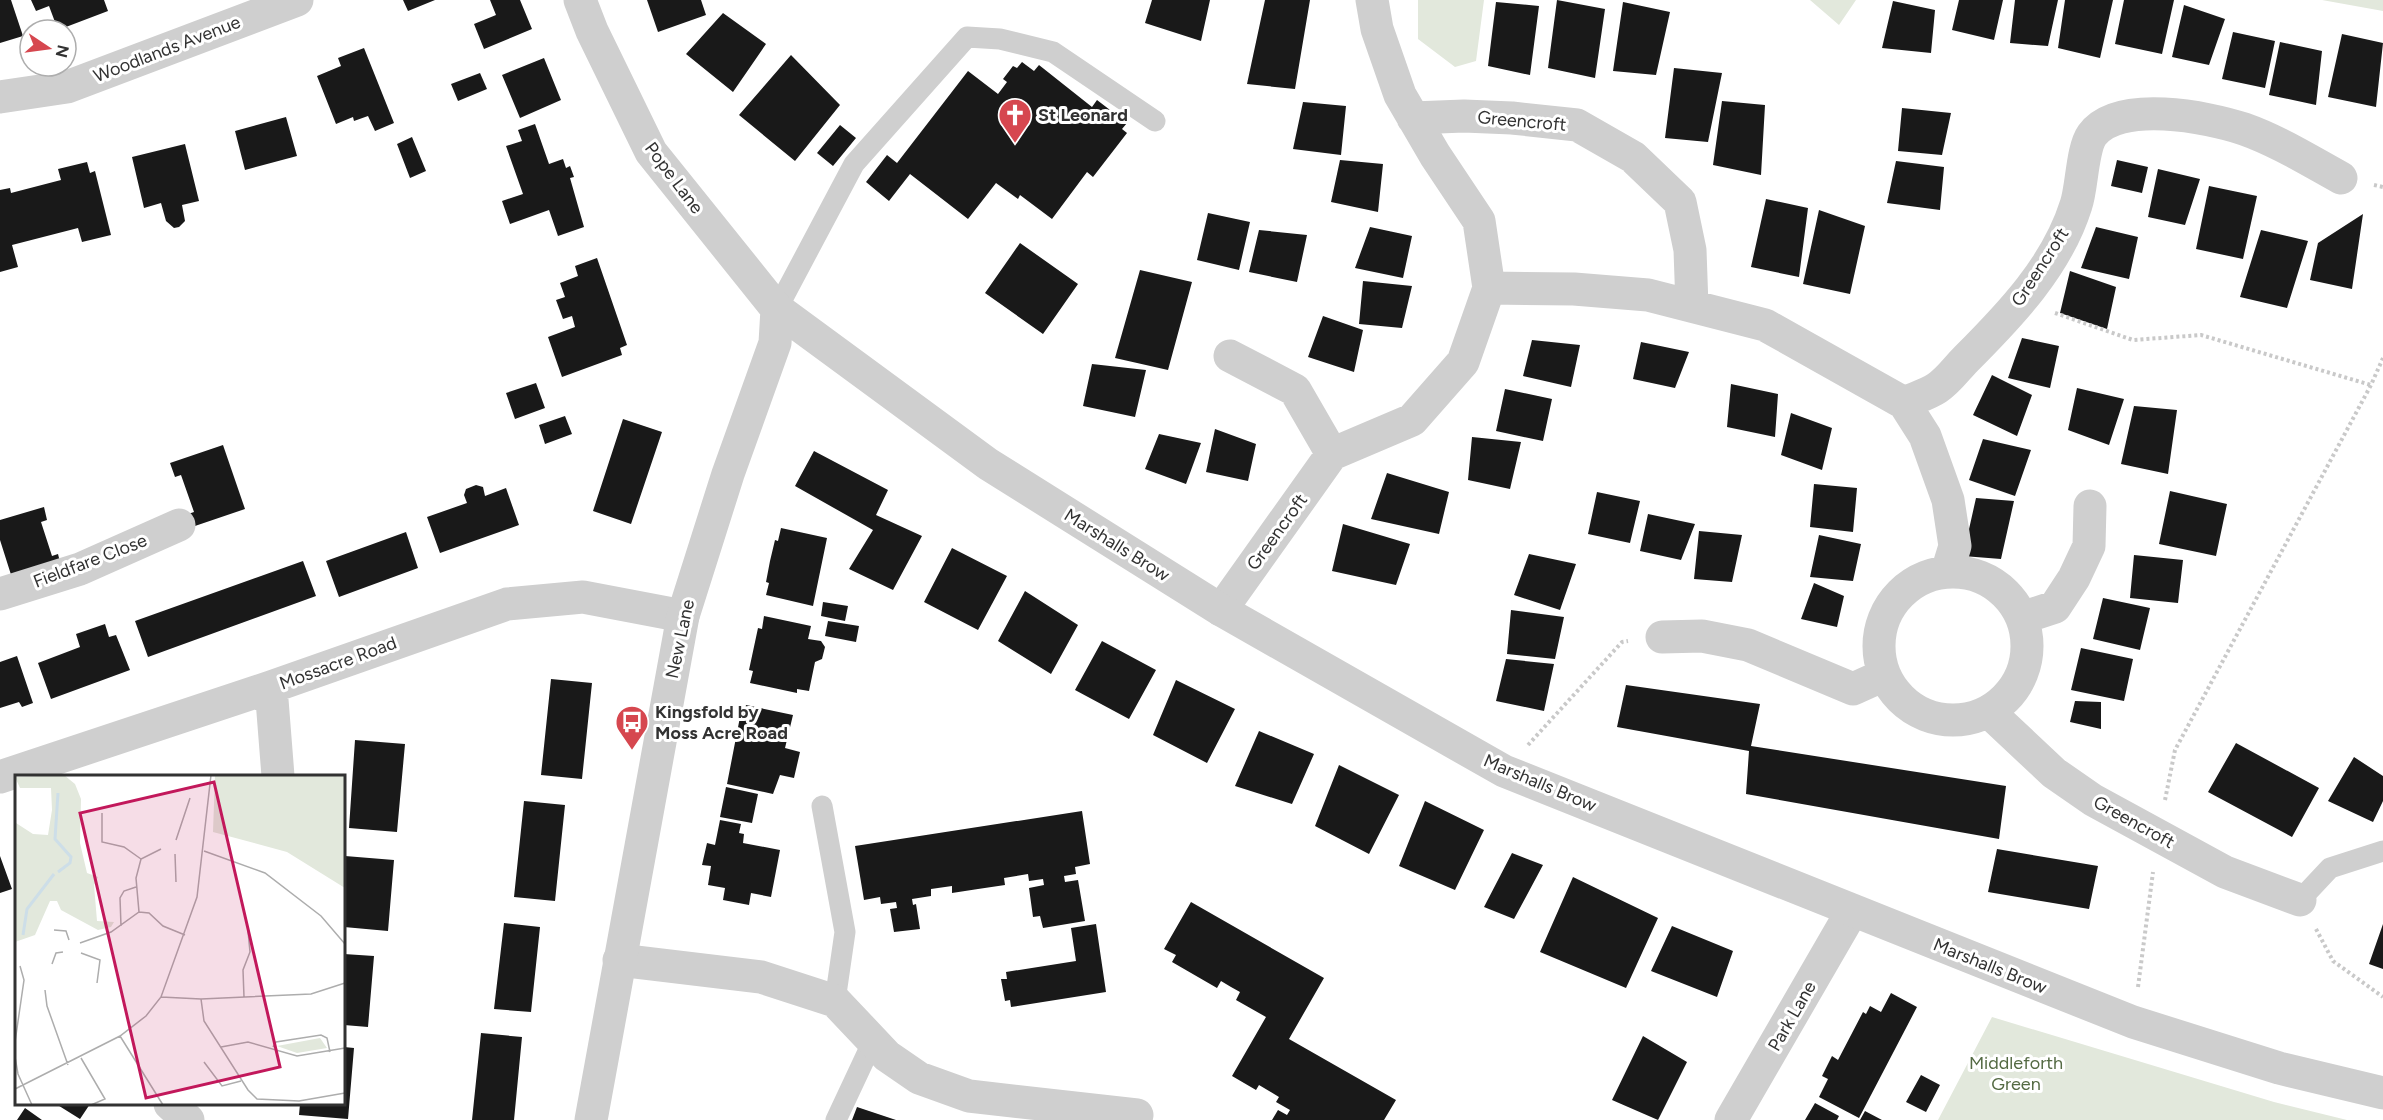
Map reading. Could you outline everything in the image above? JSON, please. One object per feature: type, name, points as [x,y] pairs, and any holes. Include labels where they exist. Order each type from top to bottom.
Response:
[{"type":"street","name":"Woodlands Avenue","points":[[0,97],[68,87],[297,0]]},
{"type":"street","name":"Pope Lane","points":[[579,0],[651,152],[777,309]]},
{"type":"street","points":[[1230,356],[1295,390],[1332,454],[1412,420],[1463,362],[1489,288],[1479,221],[1435,155],[1396,84],[1377,29],[1372,0]]},
{"type":"street","name":"Greencroft","points":[[1904,402],[1938,387],[2001,325],[2020,301],[2061,242],[2077,204],[2082,168],[2092,135],[2110,120],[2143,114],[2191,117],[2244,129],[2342,178]]},
{"type":"street","name":"Greencroft","points":[[1413,118],[1493,117],[1577,125],[1633,157],[1680,202],[1690,250],[1692,306]]},
{"type":"street","points":[[1489,288],[1574,289],[1648,295],[1765,325],[1904,402],[1925,436],[1948,500],[1954,546],[1947,572]]},
{"type":"street","name":"Marshalls Brow","points":[[777,309],[988,464],[1221,610],[1504,771],[2133,1022],[2279,1068],[2383,1093]]},
{"type":"street","name":"New Lane","points":[[591,1120],[682,616],[728,474],[775,343],[777,309]]},
{"type":"street","name":"Greencroft","points":[[1221,610],[1332,454]]},
{"type":"street","points":[[2022,618],[2055,607],[2074,578],[2089,546],[2090,506]]},
{"type":"street","name":"Fieldfare Close","points":[[0,594],[80,569],[179,525]]},
{"type":"street","points":[[1947,572],[1971,574],[1992,583],[2010,598],[2022,618],[2027,639],[2026,661],[2019,681],[2006,699],[1989,712],[1965,720],[1940,720],[1917,711],[1898,696],[1884,675],[1879,652],[1881,629],[1890,607],[1905,590],[1925,578],[1947,572]]},
{"type":"street","name":"Mossacre Road","points":[[0,777],[271,687],[507,604],[583,597],[682,616]]},
{"type":"street","points":[[1662,637],[1702,636],[1748,645],[1853,689],[1884,675]]},
{"type":"street","points":[[271,687],[278,775]]},
{"type":"street","name":"Greencroft","points":[[1989,712],[2054,773],[2093,800],[2157,837],[2225,872],[2300,900]]},
{"type":"street","name":"Park Lane","points":[[1731,1120],[1852,911]]},
{"type":"street","points":[[619,960],[761,977],[835,1001],[887,1056],[919,1078],[969,1096],[1137,1115]]},
{"type":"street","points":[[156,1120],[168,1105]]},
{"type":"street","points":[[170,1105],[188,1120]]},
{"type":"lane","points":[[777,309],[854,164],[967,37],[1000,39],[1053,52],[1155,122]]},
{"type":"lane","points":[[822,806],[845,932],[835,1001]]},
{"type":"lane","points":[[2300,900],[2330,868],[2383,851]]},
{"type":"lane","points":[[836,1120],[873,1041]]},
{"type":"path","points":[[2020,301],[2133,340],[2201,335],[2371,385]]},
{"type":"path","points":[[2133,1022],[2157,837],[2175,750],[2371,385],[2383,358]]},
{"type":"path","points":[[1504,771],[1622,642],[1662,637]]},
{"type":"path","points":[[2300,900],[2333,961],[2383,997]]},
{"type":"green space","points":[[1418,0],[1484,0],[1476,61],[1455,67],[1418,39]]},
{"type":"green space","points":[[1810,0],[1856,0],[1839,25]]},
{"type":"green space","points":[[2322,0],[2383,0],[2383,11]]},
{"type":"green space","name":"Middleforth Green","points":[[1992,1017],[2274,1102],[2347,1120],[1938,1120]]},
{"type":"building","points":[[0,0],[11,0],[18,21],[18,38],[0,43]]},
{"type":"building","points":[[31,0],[104,0],[108,11],[78,22],[78,18],[54,18],[49,6],[36,11]]},
{"type":"building","points":[[403,0],[435,0],[408,11]]},
{"type":"building","points":[[490,0],[520,0],[532,29],[484,49],[474,24],[496,15]]},
{"type":"building","points":[[647,0],[701,0],[706,15],[658,32]]},
{"type":"building","points":[[1152,0],[1210,0],[1201,41],[1145,23]]},
{"type":"building","points":[[1265,0],[1310,0],[1295,89],[1247,84]]},
{"type":"building","points":[[1557,0],[1605,9],[1595,78],[1548,68]]},
{"type":"building","points":[[1959,0],[2003,0],[1994,40],[1952,30]]},
{"type":"building","points":[[2015,0],[2058,0],[2048,46],[2010,43]]},
{"type":"building","points":[[2065,0],[2113,0],[2100,58],[2058,48]]},
{"type":"building","points":[[2124,0],[2174,0],[2162,54],[2115,44]]},
{"type":"building","points":[[1893,1],[1935,10],[1931,53],[1882,48]]},
{"type":"building","points":[[1496,2],[1539,6],[1530,75],[1488,66]]},
{"type":"building","points":[[1623,2],[1670,12],[1656,75],[1613,71]]},
{"type":"building","points":[[2184,5],[2225,19],[2209,65],[2172,57]]},
{"type":"building","points":[[723,13],[766,44],[733,92],[686,54]]},
{"type":"building","points":[[2233,32],[2275,41],[2265,88],[2222,79]]},
{"type":"building","points":[[2342,34],[2383,43],[2376,107],[2328,97]]},
{"type":"building","points":[[2280,42],[2322,51],[2316,105],[2269,95]]},
{"type":"building","points":[[364,48],[394,123],[375,131],[368,116],[354,121],[353,117],[336,124],[317,76],[341,66],[338,58]]},
{"type":"building","points":[[791,55],[840,105],[795,161],[739,115]]},
{"type":"building","points":[[544,58],[561,100],[520,118],[502,75]]},
{"type":"building","name":"St Leonard","points":[[1022,62],[1034,71],[1039,65],[1092,107],[1097,100],[1127,123],[1122,129],[1127,133],[1093,177],[1087,172],[1052,219],[1020,195],[1018,199],[996,183],[968,219],[910,174],[889,201],[866,182],[887,155],[897,163],[968,71],[998,94],[1007,82],[1003,79],[1013,66],[1017,68]]},
{"type":"building","points":[[1674,68],[1722,73],[1708,142],[1665,138]]},
{"type":"building","points":[[480,73],[487,89],[458,101],[451,84]]},
{"type":"building","points":[[1722,101],[1765,105],[1761,175],[1713,165]]},
{"type":"building","points":[[1303,102],[1346,106],[1341,155],[1293,149]]},
{"type":"building","points":[[1902,108],[1951,113],[1942,155],[1898,151]]},
{"type":"building","points":[[286,117],[297,156],[245,170],[235,131]]},
{"type":"building","points":[[535,124],[549,164],[563,159],[566,168],[570,166],[574,177],[570,178],[584,227],[558,236],[549,210],[510,224],[502,201],[523,194],[506,146],[522,141],[518,130]]},
{"type":"building","points":[[840,125],[856,138],[833,166],[817,153]]},
{"type":"building","points":[[412,137],[426,171],[410,178],[397,144]]},
{"type":"building","points":[[185,144],[199,201],[182,205],[185,221],[179,227],[174,228],[166,221],[161,203],[144,208],[132,157]]},
{"type":"building","points":[[1340,160],[1383,164],[1378,212],[1331,202]]},
{"type":"building","points":[[2117,160],[2148,167],[2142,193],[2111,186]]},
{"type":"building","points":[[1896,161],[1944,167],[1940,210],[1887,203]]},
{"type":"building","points":[[87,162],[90,173],[95,171],[111,235],[82,242],[78,228],[12,245],[18,267],[0,272],[0,190],[10,188],[11,193],[61,180],[58,169]]},
{"type":"building","points":[[2158,169],[2200,179],[2185,225],[2148,217]]},
{"type":"building","points":[[2209,186],[2257,196],[2243,259],[2196,249]]},
{"type":"building","points":[[1766,199],[1808,208],[1799,277],[1751,267]]},
{"type":"building","points":[[1819,210],[1865,226],[1850,294],[1803,284]]},
{"type":"building","points":[[1208,213],[1250,222],[1239,270],[1197,260]]},
{"type":"building","points":[[2363,214],[2352,289],[2310,280],[2318,243]]},
{"type":"building","points":[[1370,227],[1412,236],[1403,278],[1355,268]]},
{"type":"building","points":[[2096,227],[2138,237],[2129,279],[2081,268]]},
{"type":"building","points":[[1259,230],[1307,235],[1297,282],[1249,272]]},
{"type":"building","points":[[2261,230],[2308,241],[2287,308],[2240,297]]},
{"type":"building","points":[[1020,243],[1078,284],[1043,334],[985,293]]},
{"type":"building","points":[[597,258],[627,345],[620,348],[622,355],[562,377],[548,337],[575,327],[572,316],[563,319],[556,300],[565,297],[560,283],[578,276],[575,266]]},
{"type":"building","points":[[1140,270],[1192,282],[1168,370],[1115,358]]},
{"type":"building","points":[[2070,271],[2116,287],[2107,329],[2060,313]]},
{"type":"building","points":[[1363,281],[1412,286],[1402,328],[1359,324]]},
{"type":"building","points":[[1323,316],[1363,330],[1354,372],[1308,357]]},
{"type":"building","points":[[2022,338],[2059,346],[2050,388],[2008,378]]},
{"type":"building","points":[[1532,340],[1580,345],[1571,387],[1523,376]]},
{"type":"building","points":[[1641,342],[1689,352],[1675,388],[1633,379]]},
{"type":"building","points":[[1092,364],[1146,370],[1135,417],[1083,406]]},
{"type":"building","points":[[1992,375],[2032,395],[2017,436],[1973,415]]},
{"type":"building","points":[[536,383],[545,408],[515,419],[506,393]]},
{"type":"building","points":[[1731,384],[1778,394],[1775,437],[1727,427]]},
{"type":"building","points":[[2077,388],[2124,399],[2109,445],[2068,430]]},
{"type":"building","points":[[1505,389],[1552,399],[1543,441],[1496,431]]},
{"type":"building","points":[[2134,406],[2177,410],[2168,474],[2121,464]]},
{"type":"building","points":[[1791,413],[1832,428],[1822,470],[1781,455]]},
{"type":"building","points":[[565,416],[572,434],[545,444],[539,425]]},
{"type":"building","points":[[623,419],[662,432],[631,524],[593,511]]},
{"type":"building","points":[[1215,429],[1256,444],[1248,481],[1206,472]]},
{"type":"building","points":[[1159,434],[1201,443],[1186,484],[1145,469]]},
{"type":"building","points":[[1472,437],[1521,442],[1510,489],[1468,480]]},
{"type":"building","points":[[1983,439],[2031,450],[2015,496],[1969,480]]},
{"type":"building","points":[[223,445],[245,509],[192,527],[188,514],[194,512],[181,475],[175,477],[170,463]]},
{"type":"building","points":[[814,451],[888,490],[876,515],[922,536],[893,590],[849,569],[873,530],[795,486]]},
{"type":"building","points":[[1387,473],[1449,492],[1439,534],[1371,519]]},
{"type":"building","points":[[1814,484],[1857,488],[1853,532],[1810,527]]},
{"type":"building","points":[[476,485],[483,487],[485,496],[506,488],[519,525],[440,553],[427,517],[467,503],[464,495],[466,489]]},
{"type":"building","points":[[2170,491],[2227,504],[2216,556],[2159,544]]},
{"type":"building","points":[[1597,492],[1640,501],[1630,543],[1588,534]]},
{"type":"building","points":[[1976,498],[2014,501],[2001,559],[1963,556]]},
{"type":"building","points":[[44,507],[47,520],[41,522],[52,556],[58,554],[61,566],[13,581],[0,540],[0,520]]},
{"type":"building","points":[[1648,514],[1695,524],[1681,560],[1640,551]]},
{"type":"building","points":[[1343,524],[1410,544],[1396,585],[1332,571]]},
{"type":"building","points":[[781,528],[827,538],[813,606],[766,595],[770,561],[775,540],[778,541]]},
{"type":"building","points":[[1699,531],[1742,535],[1732,582],[1694,579]]},
{"type":"building","points":[[406,532],[418,568],[339,597],[326,561]]},
{"type":"building","points":[[1819,535],[1861,544],[1853,581],[1810,577]]},
{"type":"building","points":[[952,548],[1007,576],[978,630],[924,602]]},
{"type":"building","points":[[1529,554],[1576,564],[1560,610],[1514,595]]},
{"type":"building","points":[[2134,555],[2183,560],[2178,603],[2130,598]]},
{"type":"building","points":[[303,561],[316,596],[148,657],[135,621]]},
{"type":"building","points":[[1814,583],[1844,596],[1837,627],[1801,619]]},
{"type":"building","points":[[1025,591],[1078,625],[1051,674],[998,641]]},
{"type":"building","points":[[2103,598],[2150,608],[2140,650],[2093,639]]},
{"type":"building","points":[[823,602],[848,606],[845,621],[821,616]]},
{"type":"building","points":[[1511,610],[1564,617],[1555,659],[1507,654]]},
{"type":"building","points":[[764,616],[811,626],[808,639],[821,641],[825,647],[822,659],[815,662],[809,691],[797,689],[797,693],[750,683],[753,671],[749,670],[758,628],[762,629]]},
{"type":"building","points":[[828,621],[859,626],[856,642],[825,636]]},
{"type":"building","points":[[105,624],[109,637],[116,635],[130,670],[51,699],[38,663],[80,647],[76,634]]},
{"type":"building","points":[[1102,641],[1156,670],[1129,719],[1075,690]]},
{"type":"building","points":[[2081,648],[2133,659],[2124,701],[2071,690]]},
{"type":"building","points":[[17,656],[33,703],[22,707],[19,702],[0,708],[0,662]]},
{"type":"building","points":[[1506,659],[1554,664],[1544,711],[1496,701]]},
{"type":"building","points":[[551,679],[592,683],[582,779],[541,775]]},
{"type":"building","points":[[1176,680],[1235,709],[1207,763],[1153,735]]},
{"type":"building","points":[[1626,685],[1760,704],[1751,746],[2006,786],[1999,839],[1746,794],[1749,751],[1617,727]]},
{"type":"building","points":[[2075,701],[2101,702],[2101,729],[2070,722]]},
{"type":"building","points":[[746,705],[793,715],[785,748],[800,752],[794,778],[780,775],[773,794],[727,784],[740,717],[743,717]]},
{"type":"building","points":[[1259,731],[1314,754],[1292,804],[1235,786]]},
{"type":"building","points":[[355,740],[405,744],[397,832],[349,828]]},
{"type":"building","points":[[2236,743],[2319,788],[2292,837],[2208,792]]},
{"type":"building","points":[[2354,757],[2383,776],[2383,801],[2373,822],[2328,801]]},
{"type":"building","points":[[1339,765],[1399,795],[1369,854],[1315,826]]},
{"type":"building","points":[[726,787],[758,794],[752,823],[720,817]]},
{"type":"building","points":[[524,801],[565,805],[555,901],[514,897]]},
{"type":"building","points":[[1425,801],[1484,830],[1455,890],[1399,866]]},
{"type":"building","points":[[1082,811],[1090,864],[1075,867],[1076,874],[1064,876],[1065,882],[1078,880],[1085,921],[1043,928],[1040,916],[1033,917],[1029,888],[1044,885],[1043,879],[1029,881],[1028,874],[1004,878],[1005,885],[952,893],[952,886],[931,889],[931,896],[912,899],[913,905],[916,904],[920,929],[894,932],[890,909],[897,908],[896,902],[881,904],[880,897],[864,900],[855,846]]},
{"type":"building","points":[[720,820],[741,824],[739,833],[744,834],[743,843],[780,850],[771,897],[751,893],[749,905],[723,900],[725,888],[708,885],[711,866],[702,865],[707,843],[715,845]]},
{"type":"building","points":[[1997,849],[2098,866],[2089,909],[1988,892]]},
{"type":"building","points":[[1512,853],[1543,865],[1514,919],[1484,907]]},
{"type":"building","points":[[0,856],[12,889],[0,893]]},
{"type":"building","points":[[345,856],[394,860],[388,931],[345,927]]},
{"type":"building","points":[[1573,877],[1658,918],[1626,988],[1540,952]]},
{"type":"building","points":[[1191,902],[1324,978],[1289,1039],[1396,1100],[1384,1120],[1272,1120],[1278,1110],[1287,1115],[1290,1110],[1276,1102],[1279,1097],[1259,1085],[1256,1090],[1232,1076],[1266,1017],[1236,1000],[1240,992],[1221,981],[1217,988],[1172,962],[1176,955],[1164,949]]},
{"type":"building","points":[[504,923],[540,927],[531,1012],[494,1009]]},
{"type":"building","points":[[1096,924],[1106,992],[1011,1007],[1010,1000],[1005,1001],[1001,979],[1007,979],[1006,972],[1076,961],[1071,928]]},
{"type":"building","points":[[2383,924],[2383,969],[2369,964]]},
{"type":"building","points":[[1672,926],[1733,951],[1717,997],[1651,971]]},
{"type":"building","points":[[345,954],[374,956],[368,1027],[345,1025]]},
{"type":"building","points":[[1891,993],[1917,1007],[1859,1118],[1819,1097],[1828,1079],[1822,1076],[1832,1056],[1838,1060],[1863,1012],[1866,1014],[1870,1006],[1881,1012]]},
{"type":"building","points":[[481,1033],[522,1037],[514,1120],[472,1120]]},
{"type":"building","points":[[1643,1036],[1687,1062],[1658,1120],[1612,1100]]},
{"type":"building","points":[[345,1047],[354,1048],[348,1119],[299,1115],[300,1105],[345,1105]]},
{"type":"building","points":[[1921,1075],[1940,1085],[1926,1112],[1906,1102]]},
{"type":"building","points":[[1815,1103],[1839,1116],[1837,1120],[1805,1120]]},
{"type":"building","points":[[58,1105],[89,1105],[80,1119]]},
{"type":"building","points":[[857,1107],[896,1120],[852,1120]]},
{"type":"building","points":[[25,1108],[42,1120],[17,1120]]},
{"type":"building","points":[[1865,1111],[1882,1120],[1860,1120]]},
{"type":"place","name":"St Leonard","points":[[1015,144]]},
{"type":"place","name":"Kingsfold by Moss Acre Road","points":[[632,751]]}]
